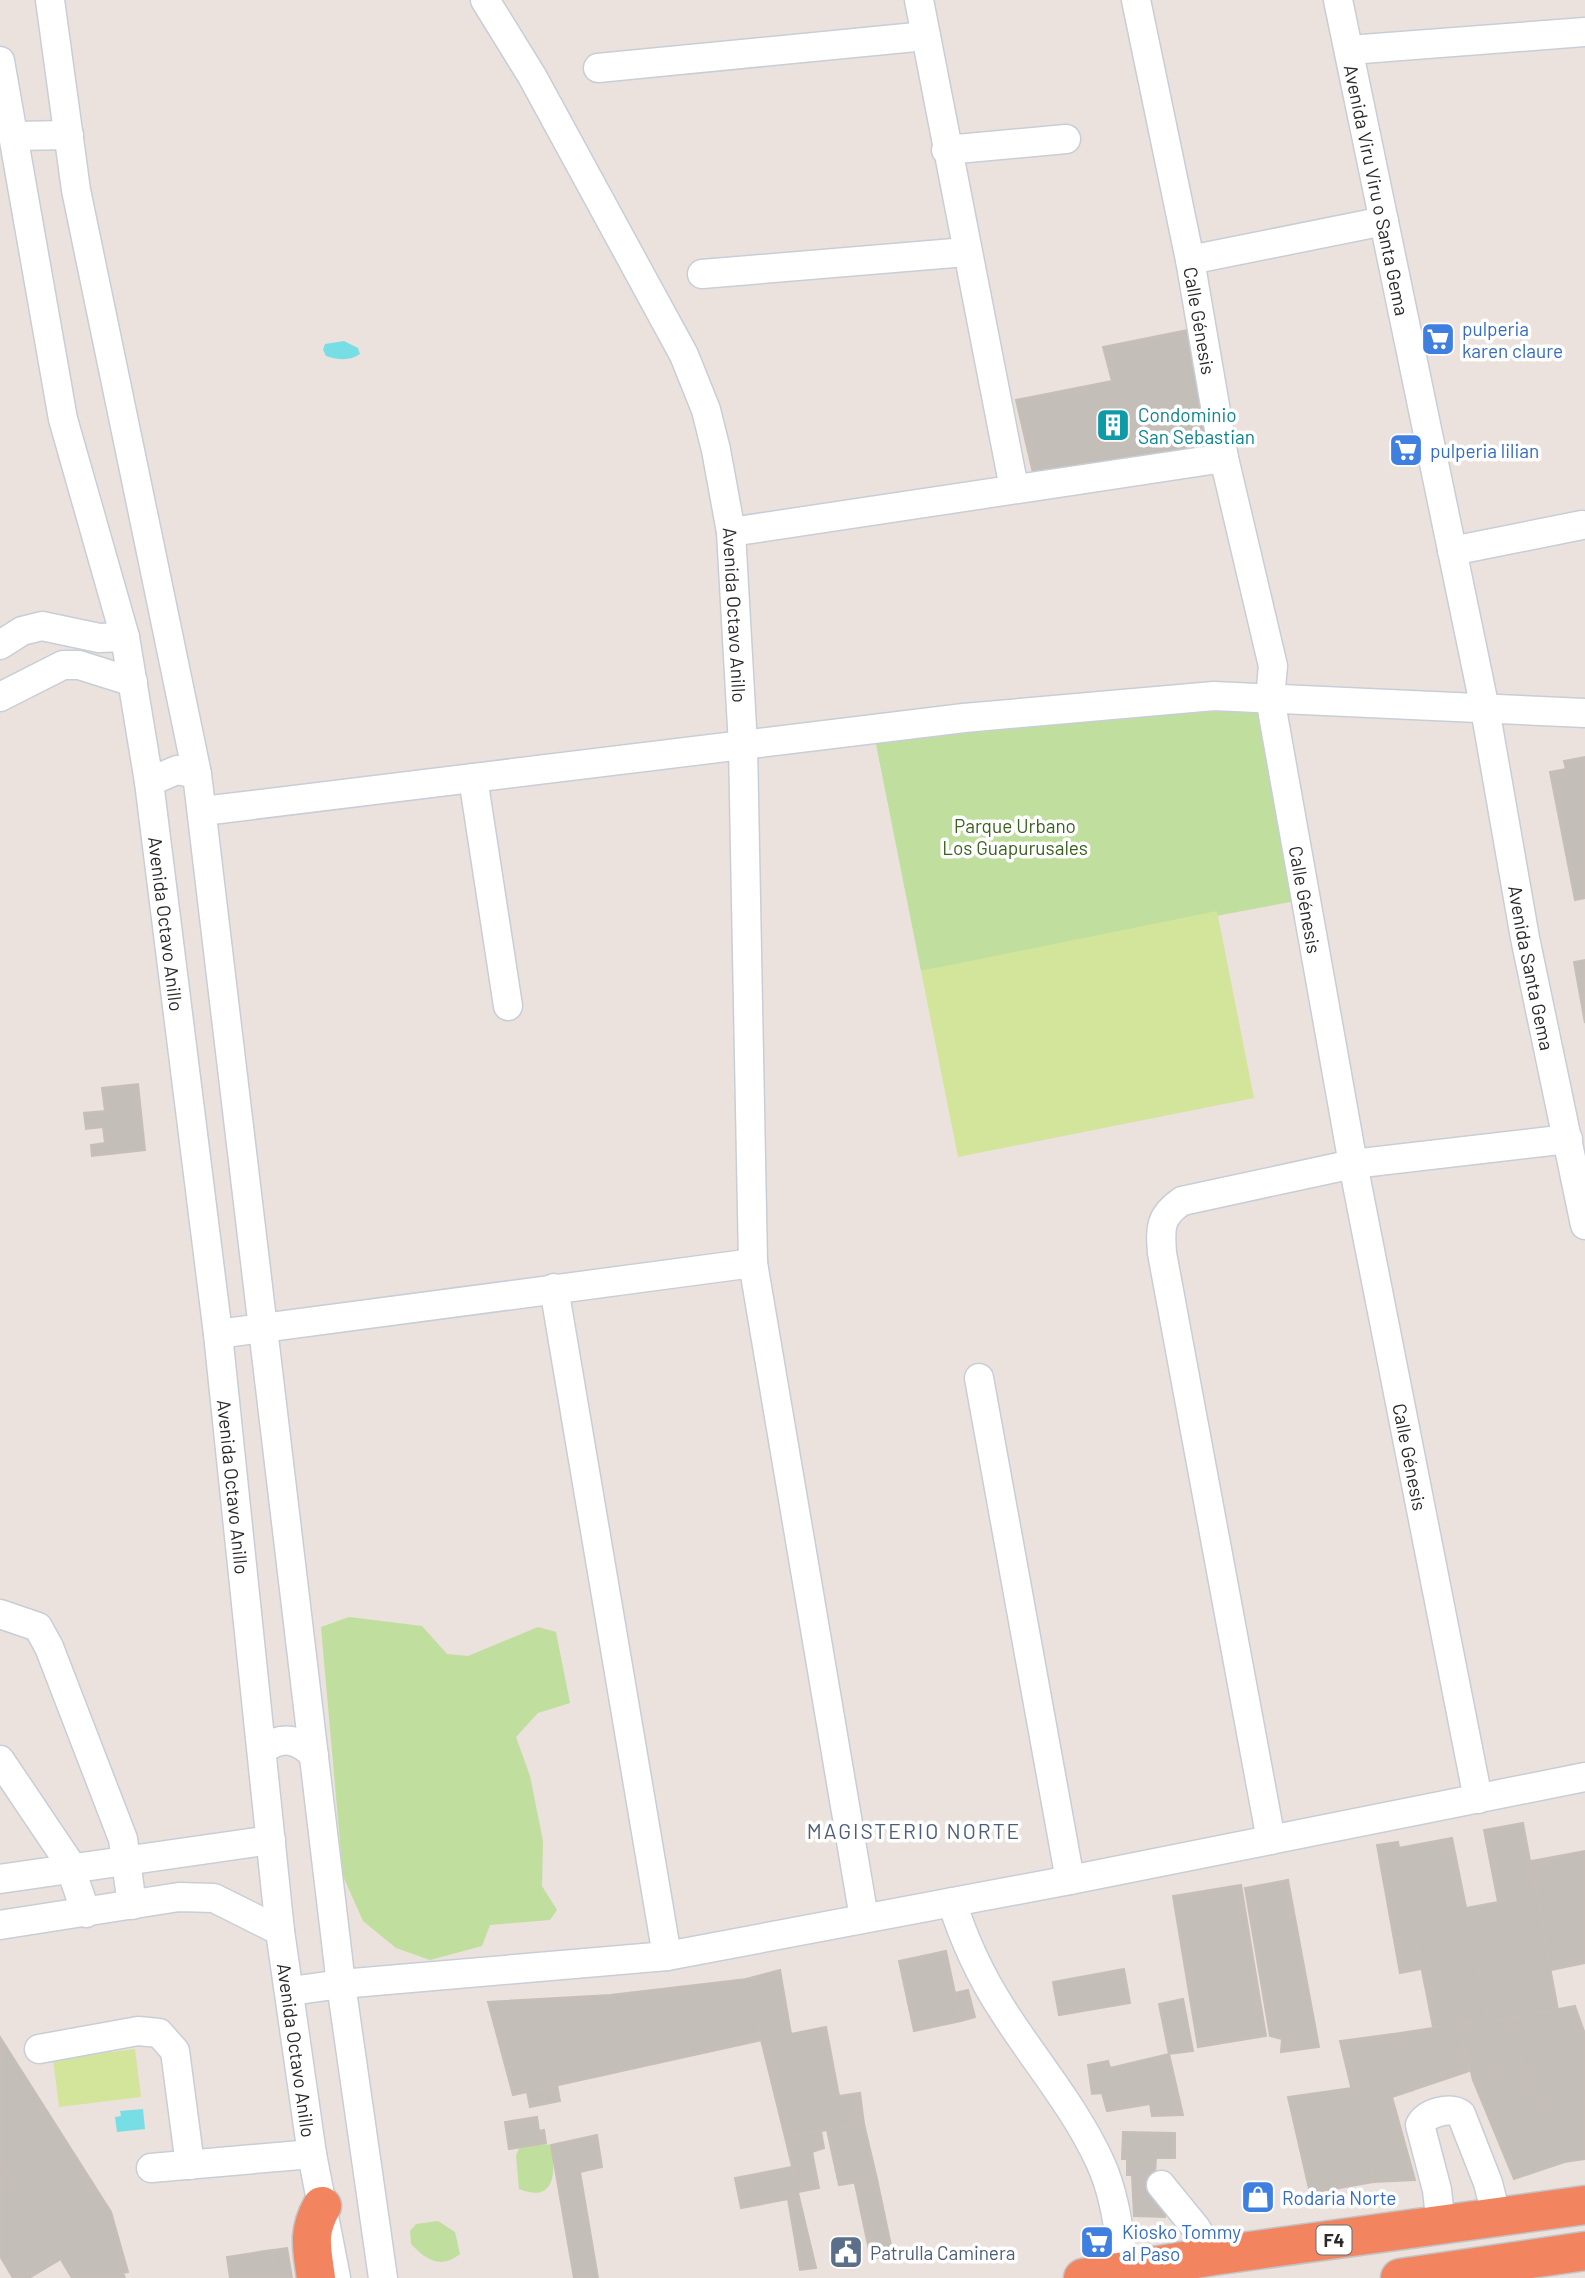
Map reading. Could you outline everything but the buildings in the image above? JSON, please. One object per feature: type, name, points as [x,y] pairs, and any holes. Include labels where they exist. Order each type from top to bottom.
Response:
[{"type":"highway","name":"F4","points":[[1083,2278],[1213,2256],[1585,2205]]},
{"type":"highway","points":[[316,2278],[312,2224],[322,2206]]},
{"type":"highway","points":[[1400,2278],[1585,2251]]},
{"type":"street","points":[[50,0],[76,190],[203,811],[341,1984],[383,2278]]},
{"type":"street","name":"Avenida Octavo Anillo","points":[[485,0],[532,76],[684,355],[706,410],[731,531],[743,745],[752,1263],[864,1919]]},
{"type":"street","points":[[919,0],[946,150],[1014,488]]},
{"type":"street","name":"Calle Génesis","points":[[1136,0],[1190,260],[1224,458],[1273,666],[1270,698],[1353,1164],[1478,1799]]},
{"type":"street","name":"Avenida Viru Viru o Santa Gema","points":[[1338,0],[1485,709]]},
{"type":"street","points":[[1349,50],[1585,32]]},
{"type":"street","points":[[598,68],[926,36]]},
{"type":"street","name":"Avenida Octavo Anillo","points":[[0,61],[14,136],[10,174],[63,419],[125,637],[149,782],[218,1334],[280,1931],[291,1991],[312,2154],[336,2278]]},
{"type":"street","points":[[14,136],[69,135]]},
{"type":"street","points":[[946,150],[1066,139]]},
{"type":"street","points":[[1190,260],[1384,221]]},
{"type":"street","points":[[702,274],[966,252]]},
{"type":"street","points":[[731,531],[1224,458]]},
{"type":"street","points":[[1452,551],[1582,525]]},
{"type":"street","points":[[0,645],[22,631],[42,626],[99,638],[125,637]]},
{"type":"street","points":[[0,697],[63,664],[79,665],[133,682]]},
{"type":"street","points":[[203,811],[964,718],[1214,696],[1585,713]]},
{"type":"street","name":"Avenida Santa Gema","points":[[1485,709],[1525,938],[1585,1225]]},
{"type":"street","points":[[149,782],[177,770],[197,774]]},
{"type":"street","points":[[473,778],[508,1006]]},
{"type":"street","points":[[1271,1840],[1161,1231],[1168,1211],[1182,1200],[1353,1164],[1568,1139]]},
{"type":"street","points":[[218,1334],[752,1263]]},
{"type":"street","points":[[554,1288],[667,1956]]},
{"type":"street","points":[[979,1378],[1070,1880]]},
{"type":"street","points":[[0,1614],[38,1627],[49,1647],[124,1839],[132,1905]]},
{"type":"street","points":[[262,1751],[269,1744],[289,1740],[307,1748],[314,1756]]},
{"type":"street","points":[[0,1759],[68,1861],[86,1913]]},
{"type":"street","points":[[291,1991],[341,1984],[667,1956],[1070,1880],[1585,1777]]},
{"type":"street","points":[[0,1879],[71,1871],[271,1840]]},
{"type":"street","points":[[0,1925],[179,1898],[214,1898],[280,1931]]},
{"type":"street","points":[[952,1902],[965,1941],[1001,2008],[1060,2094],[1100,2161],[1121,2188],[1125,2272]]},
{"type":"street","points":[[39,2049],[138,2031],[159,2033],[175,2050],[190,2165]]},
{"type":"street","points":[[1441,2226],[1437,2190],[1420,2125],[1423,2119],[1451,2110],[1461,2114],[1488,2183],[1497,2218]]},
{"type":"street","points":[[151,2168],[312,2154]]},
{"type":"street","points":[[1161,2185],[1196,2228],[1213,2256]]},
{"type":"green space","name":"Parque Urbano Los Guapurusales","points":[[1262,709],[1296,901],[921,971],[873,729]]},
{"type":"green space","points":[[1217,911],[1254,1098],[958,1157],[921,971]]},
{"type":"green space","points":[[349,1617],[422,1626],[447,1654],[468,1656],[538,1627],[556,1632],[570,1703],[538,1713],[516,1737],[530,1776],[543,1841],[542,1886],[557,1910],[550,1920],[490,1925],[482,1946],[430,1960],[396,1948],[363,1921],[343,1876],[321,1627]]},
{"type":"green space","points":[[135,2049],[141,2097],[59,2107],[53,2059]]},
{"type":"green space","points":[[551,2145],[551,2182],[547,2189],[540,2192],[519,2189],[516,2155],[520,2147]]},
{"type":"green space","points":[[438,2221],[455,2232],[460,2254],[440,2262],[429,2259],[411,2244],[410,2231],[416,2224]]},
{"type":"water","points":[[344,341],[358,348],[360,354],[344,359],[326,356],[323,350],[325,344]]},
{"type":"water","points":[[143,2109],[145,2129],[117,2132],[115,2117],[121,2116],[120,2111]]},
{"type":"tunnel","points":[[1132,2185],[1161,2185]]},
{"type":"place","name":"pulperia karen claure","points":[[1438,339]]},
{"type":"place","name":"Condominio San Sebastian","points":[[1113,425]]},
{"type":"place","name":"pulperia lilian","points":[[1406,450]]},
{"type":"place","name":"Rodaria Norte","points":[[1258,2197]]},
{"type":"place","name":"Kiosko Tommy al Paso","points":[[1097,2242]]},
{"type":"place","name":"Patrulla Caminera","points":[[846,2252]]},
{"type":"district","name":"MAGISTERIO NORTE","points":[[914,1830]]}]
